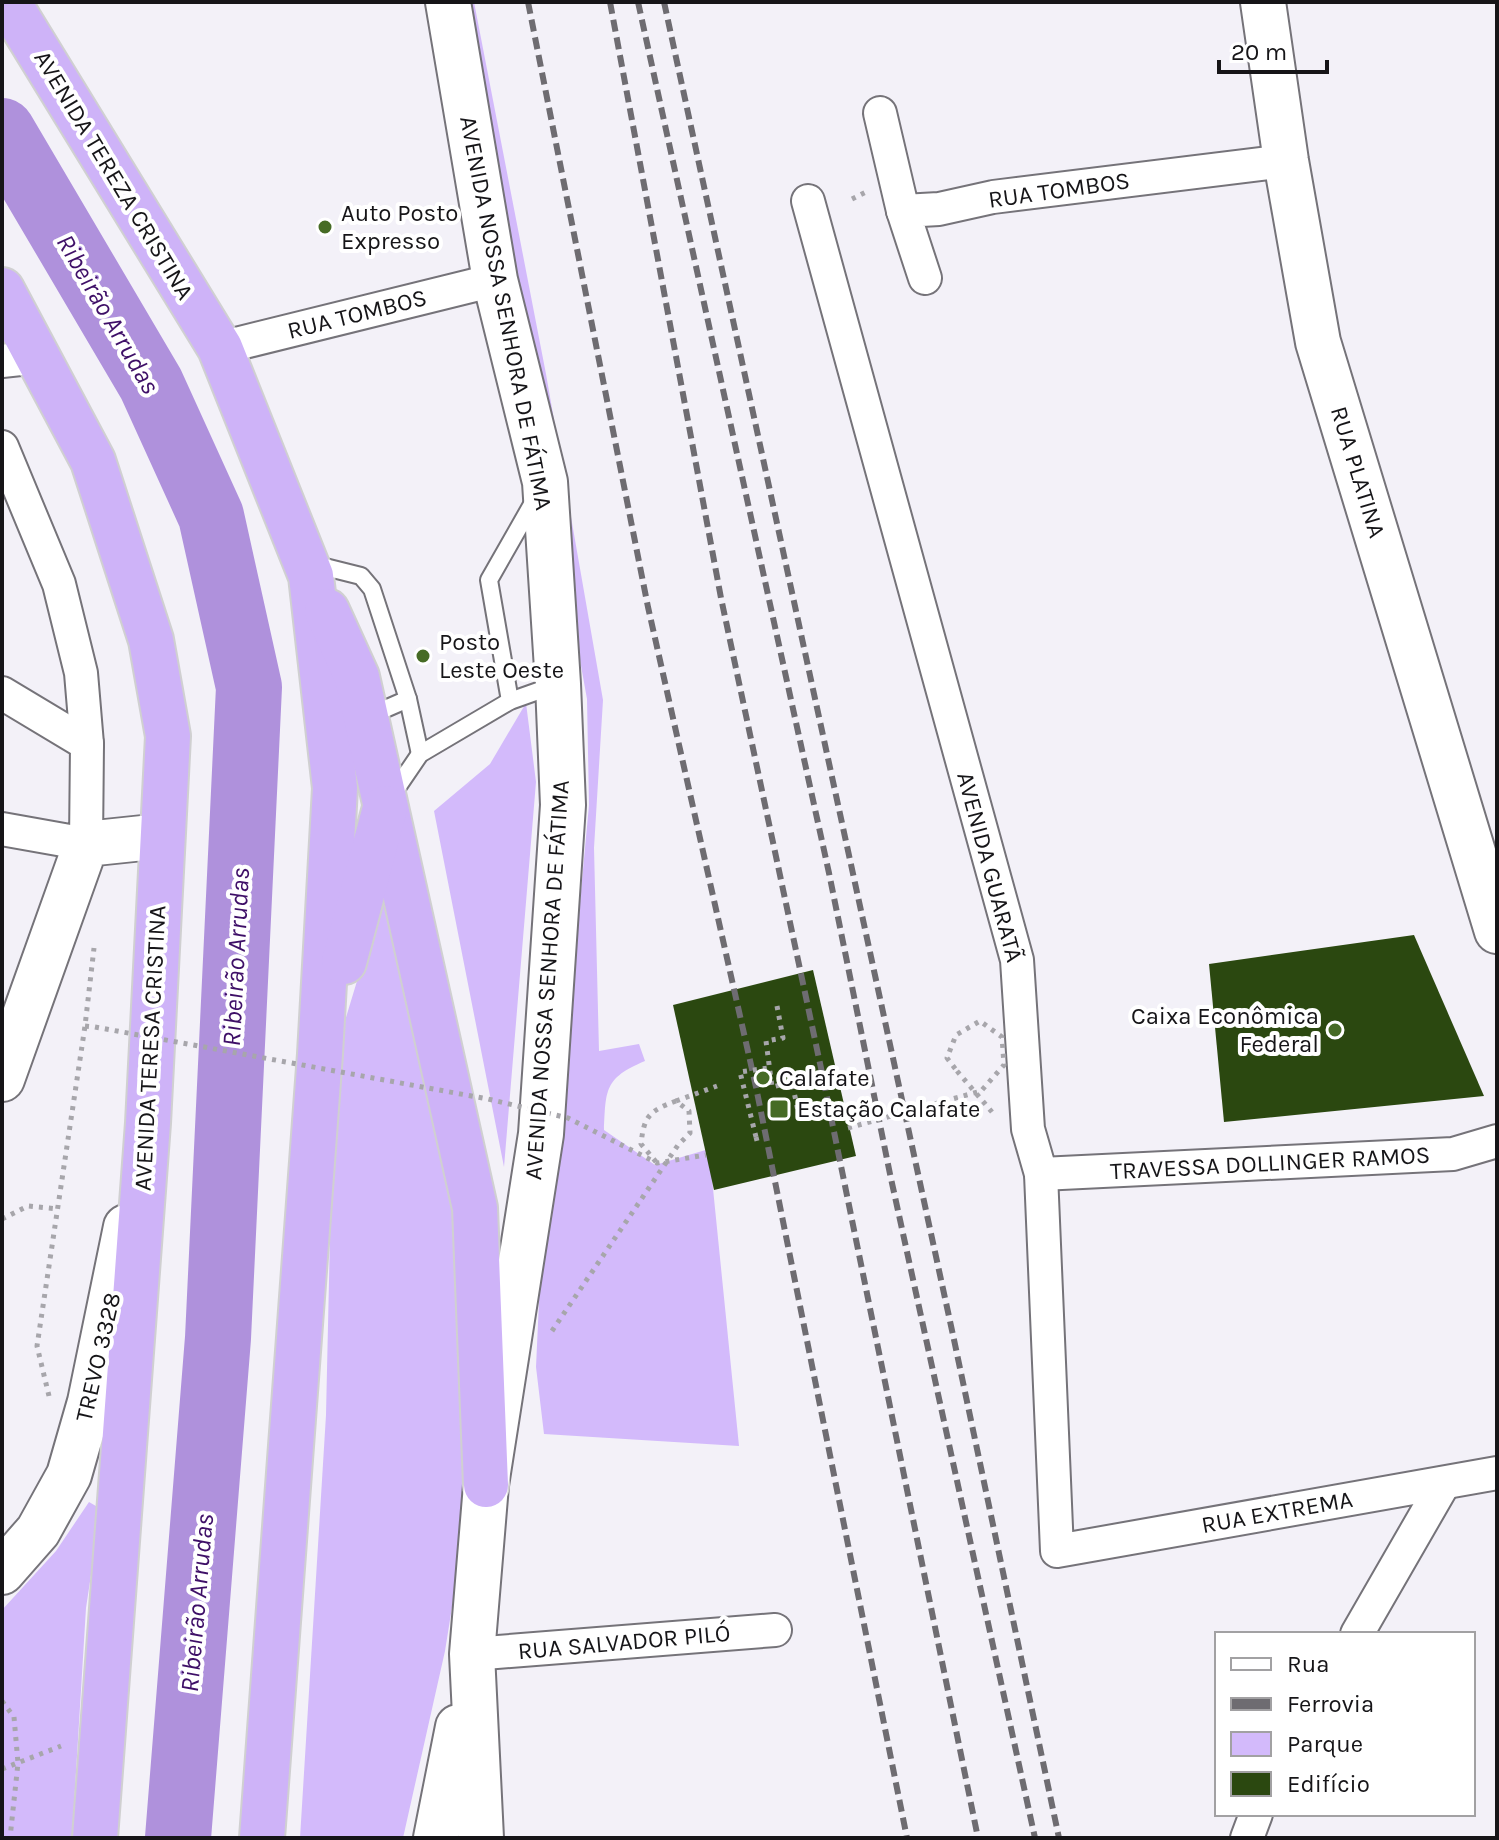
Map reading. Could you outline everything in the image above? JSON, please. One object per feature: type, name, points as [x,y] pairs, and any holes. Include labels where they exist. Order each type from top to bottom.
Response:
[{"type":"highway","name":"AVENIDA TEREZA CRISTINA","points":[[8,2],[220,348]]},
{"type":"highway","name":"AVENIDA TERESA CRISTINA","points":[[2,290],[20,359],[93,461],[151,640],[168,736],[148,1123],[95,1838]]},
{"type":"highway","points":[[220,348],[357,677],[475,1208],[486,1485]]},
{"type":"highway","points":[[262,1838],[320,1054],[335,788],[310,569]]},
{"type":"highway","points":[[320,1054],[386,802]]},
{"type":"main road","name":"AVENIDA NOSSA SENHORA DE FÁTIMA","points":[[448,2],[495,280],[545,482],[563,805],[541,1134],[486,1485],[472,1654]]},
{"type":"main road","name":"RUA PLATINA","points":[[1263,2],[1286,161],[1318,342],[1497,931]]},
{"type":"main road","points":[[2,1079],[86,844],[162,836]]},
{"type":"main road","name":"TREVO 3328","points":[[2,1572],[38,1531],[69,1475],[90,1402],[148,1123]]},
{"type":"main road","points":[[436,1838],[472,1654]]},
{"type":"main road","points":[[472,1654],[481,1838]]},
{"type":"street","points":[[880,113],[903,211],[925,278]]},
{"type":"street","name":"RUA TOMBOS","points":[[903,211],[939,209],[993,197],[1286,161]]},
{"type":"street","name":"AVENIDA GUARATÃ","points":[[808,201],[1017,960],[1028,1129],[1041,1174],[1057,1551]]},
{"type":"street","name":"RUA TOMBOS","points":[[220,348],[495,280]]},
{"type":"street","points":[[2,447],[59,584],[81,673],[87,744],[86,844],[2,829]]},
{"type":"street","points":[[2,693],[87,744]]},
{"type":"street","name":"TRAVESSA DOLLINGER RAMOS","points":[[1041,1174],[1453,1154],[1497,1141]]},
{"type":"street","name":"RUA EXTREMA","points":[[1057,1551],[1497,1473]]},
{"type":"street","points":[[1358,1632],[1444,1483]]},
{"type":"street","name":"RUA SALVADOR PILÓ","points":[[472,1654],[775,1630]]},
{"type":"street","points":[[1247,1838],[1255,1816]]},
{"type":"lane","points":[[510,701],[489,580],[545,482]]},
{"type":"lane","points":[[310,569],[361,576],[372,589],[408,699],[420,754]]},
{"type":"lane","points":[[386,802],[420,754],[510,701],[558,684]]},
{"type":"lane","points":[[366,717],[408,699]]},
{"type":"path","points":[[37,1346],[96,934]]},
{"type":"path","points":[[777,1006],[783,1038],[766,1041],[768,1068],[772,1087],[792,1082],[799,1116]]},
{"type":"path","points":[[848,1128],[981,1091],[1004,1065],[1002,1037],[980,1021],[956,1035],[947,1058],[957,1071]]},
{"type":"path","points":[[85,1026],[515,1105],[568,1118],[657,1163],[706,1155]]},
{"type":"path","points":[[758,1145],[740,1072],[768,1068]]},
{"type":"path","points":[[657,1163],[641,1144],[643,1123],[654,1110],[717,1086]]},
{"type":"path","points":[[506,1358],[541,1348],[678,1145],[690,1133],[689,1111],[676,1101]]},
{"type":"path","points":[[2,1219],[28,1206],[58,1209]]},
{"type":"path","points":[[2,1701],[14,1717],[18,1763],[10,1838]]},
{"type":"path","points":[[2,1769],[103,1730]]},
{"type":"green space","points":[[461,2],[474,2],[546,374],[603,700],[594,848],[599,1051],[639,1044],[645,1061],[622,1073],[610,1087],[605,1105],[604,1130],[655,1165],[709,1149],[739,1446],[544,1434],[536,1367],[543,1214],[563,1085],[589,805],[587,699]]},
{"type":"green space","points":[[526,703],[536,782],[504,1167],[434,811],[490,764]]},
{"type":"green space","points":[[384,892],[461,1205],[472,1482],[445,1651],[403,1838],[300,1838],[326,1415],[334,1057]]},
{"type":"green space","points":[[89,1502],[101,1509],[86,1608],[72,1838],[2,1838],[2,1610],[56,1551]]},
{"type":"building","name":"Caixa Econômica Federal","points":[[1414,935],[1484,1096],[1224,1122],[1209,964]]},
{"type":"building","name":"Calafate","points":[[813,970],[856,1156],[714,1190],[673,1005]]},
{"type":"waterway","name":"Ribeirão Arrudas","points":[[2,131],[151,384],[211,516],[249,687],[218,1338],[178,1838]]},
{"type":"railway","points":[[528,2],[648,607],[756,1087],[907,1838]]},
{"type":"railway","points":[[610,2],[721,598],[821,1068],[978,1838]]},
{"type":"railway","points":[[638,2],[829,873],[890,1174],[1035,1838]]},
{"type":"railway","points":[[664,2],[1059,1838]]},
{"type":"place","name":"Auto Posto Expresso","points":[[325,227]]},
{"type":"place","name":"Posto Leste Oeste","points":[[423,656]]},
{"type":"place","name":"Caixa Econômica Federal","points":[[1335,1030]]},
{"type":"place","name":"Calafate","points":[[763,1078]]},
{"type":"place","name":"Estação Calafate","points":[[779,1109]]}]
